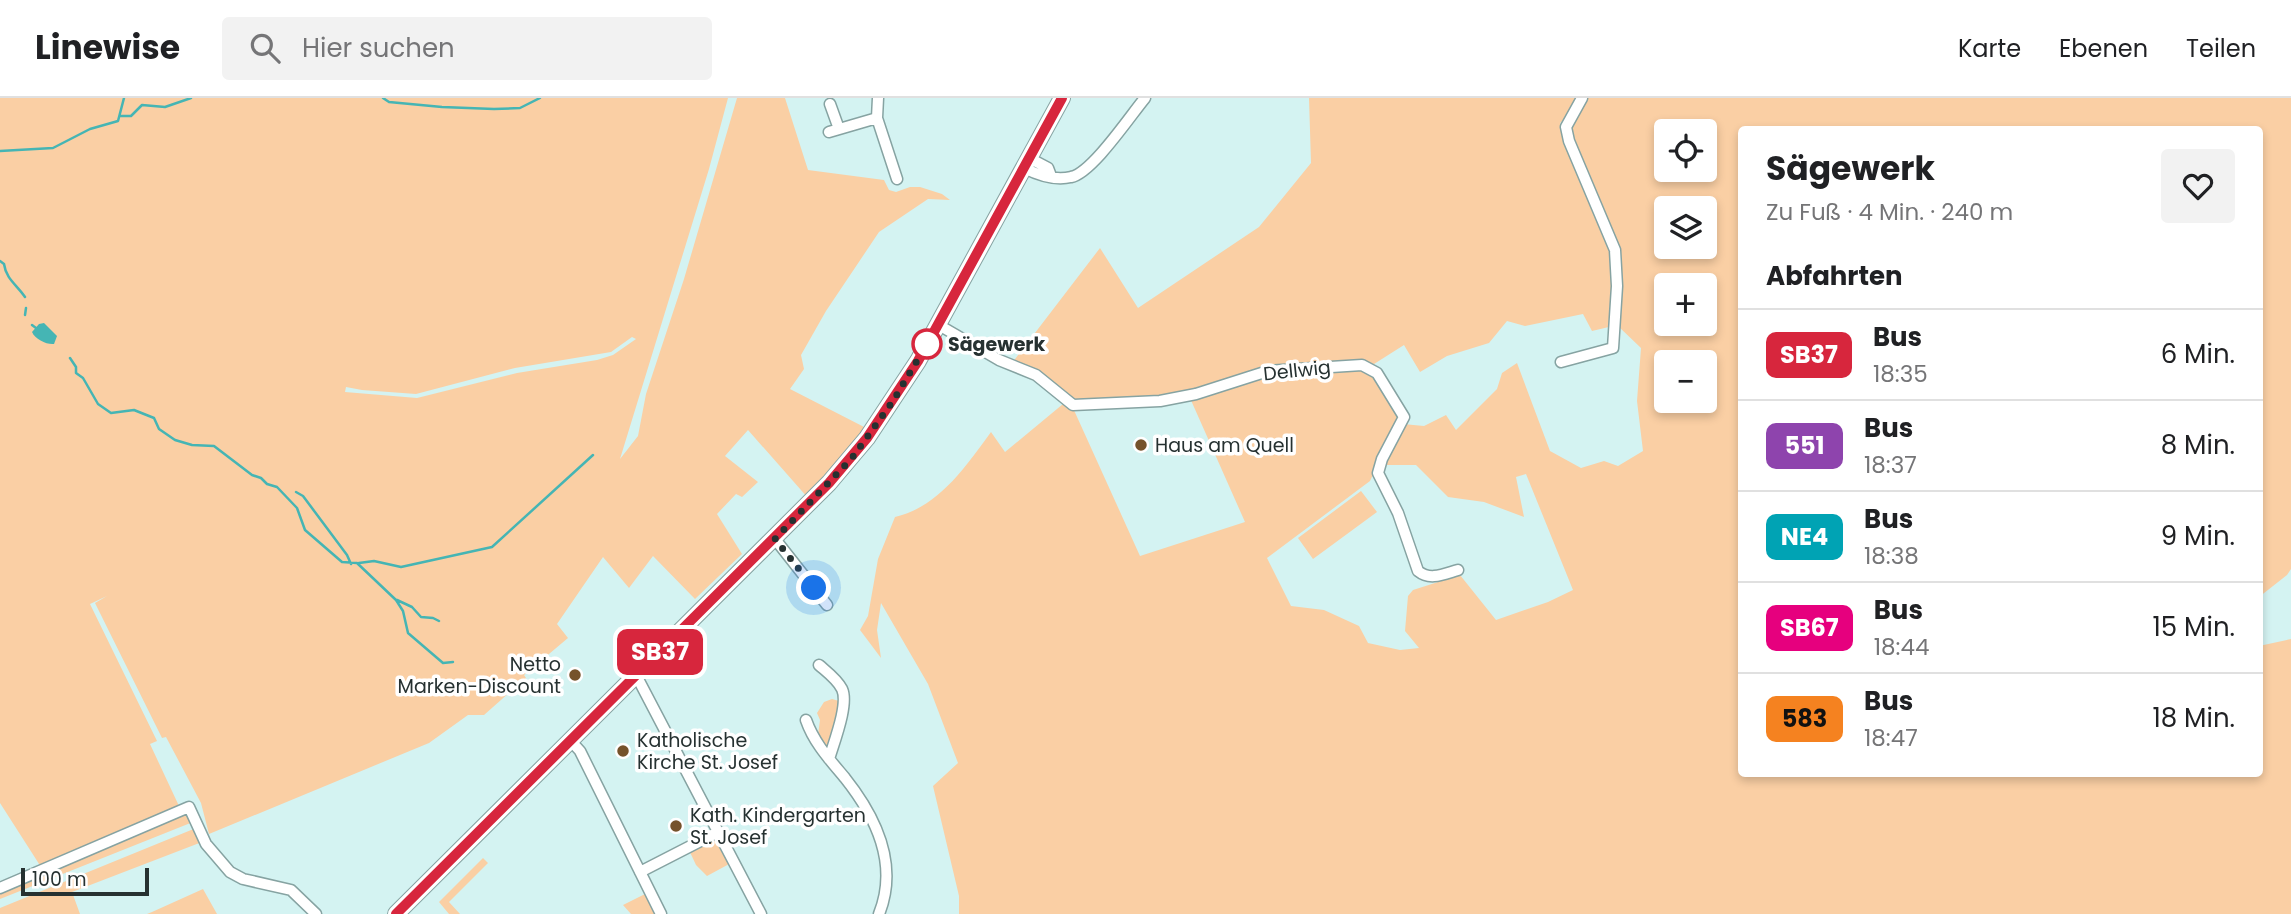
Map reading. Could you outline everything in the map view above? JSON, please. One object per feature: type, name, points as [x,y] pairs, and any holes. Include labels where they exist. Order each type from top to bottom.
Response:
[{"type":"main road","points":[[396,914],[775,539],[829,483],[867,438],[893,401],[1062,98]]},
{"type":"street","points":[[878,98],[877,118],[897,179]]},
{"type":"street","points":[[1027,163],[1041,176],[1072,177],[1084,172],[1145,98]]},
{"type":"street","points":[[1561,362],[1613,348],[1617,286],[1615,250],[1569,142],[1566,127],[1582,98]]},
{"type":"street","points":[[830,104],[834,131],[877,118]]},
{"type":"street","name":"Dellwig","points":[[937,324],[984,352],[1036,374],[1073,405],[1160,401],[1196,394],[1249,375],[1278,369],[1353,365],[1371,368],[1384,381],[1404,417],[1382,459],[1378,473],[1398,513],[1418,571],[1434,576],[1458,570]]},
{"type":"street","points":[[775,539],[827,605]]},
{"type":"street","points":[[819,665],[840,685],[844,695],[829,759]]},
{"type":"street","points":[[636,676],[761,914]]},
{"type":"street","points":[[806,720],[813,738],[862,799],[879,833],[886,858],[884,898],[879,914]]},
{"type":"street","points":[[570,740],[580,751],[660,914]]},
{"type":"street","points":[[0,888],[189,807],[202,837],[217,858],[236,876],[291,890],[316,914]]},
{"type":"street","points":[[640,872],[718,832]]},
{"type":"shaded area","points":[[0,98],[728,98],[709,169],[620,459],[638,436],[646,394],[684,279],[737,98],[785,98],[808,170],[884,180],[889,190],[896,192],[920,187],[942,194],[950,200],[928,199],[879,232],[826,311],[801,355],[804,369],[790,389],[868,429],[808,498],[748,430],[725,456],[758,482],[742,497],[736,494],[717,514],[742,554],[695,599],[653,556],[629,588],[603,557],[557,624],[568,638],[524,675],[526,678],[484,715],[468,715],[429,743],[209,834],[201,803],[166,737],[162,738],[95,603],[107,596],[90,604],[157,741],[150,744],[179,806],[41,867],[0,803]],"holes":[[[632,337],[636,339],[613,355],[597,360],[517,373],[417,398],[345,392],[346,387],[416,394],[515,368],[611,352]]]},
{"type":"shaded area","points":[[1309,98],[2291,98],[2291,569],[2263,594],[2263,126],[1738,126],[1738,777],[2263,777],[2263,645],[2291,639],[2291,914],[959,914],[959,896],[933,786],[958,763],[928,684],[881,603],[877,630],[881,658],[860,630],[868,616],[878,559],[895,517],[911,512],[938,495],[961,471],[991,432],[1005,452],[1063,404],[1073,408],[1140,556],[1245,522],[1190,398],[1266,372],[1371,368],[1382,381],[1399,415],[1370,481],[1267,558],[1291,606],[1324,610],[1359,626],[1368,643],[1400,650],[1419,648],[1405,631],[1408,596],[1413,590],[1460,575],[1496,620],[1548,602],[1573,590],[1526,474],[1516,477],[1524,517],[1484,502],[1448,497],[1416,465],[1385,465],[1403,424],[1424,426],[1446,415],[1456,430],[1497,389],[1502,373],[1517,363],[1550,451],[1581,468],[1604,461],[1618,466],[1643,451],[1637,401],[1641,348],[1618,326],[1620,272],[1617,244],[1571,141],[1570,121],[1581,103],[1560,123],[1614,252],[1613,326],[1592,331],[1583,314],[1525,326],[1507,321],[1489,343],[1447,356],[1420,372],[1404,345],[1374,364],[1359,362],[1262,370],[1199,390],[1155,399],[1074,400],[1034,372],[1012,363],[1100,248],[1138,308],[1259,227],[1311,163]]},
{"type":"shaded area","points":[[1361,491],[1377,512],[1313,559],[1298,538]]},
{"type":"shaded area","points":[[832,699],[839,701],[828,750],[818,735],[820,720],[817,713],[824,702]]},
{"type":"shaded area","points":[[190,813],[193,822],[0,899],[0,889],[99,851],[177,815]]},
{"type":"shaded area","points":[[196,828],[202,842],[72,892],[80,914],[0,914],[0,908]]},
{"type":"shaded area","points":[[716,837],[731,863],[707,876],[696,865],[689,850]]},
{"type":"shaded area","points":[[483,858],[488,863],[449,902],[460,914],[449,914],[439,902]]},
{"type":"shaded area","points":[[203,889],[217,914],[147,914],[152,912]]},
{"type":"shaded area","points":[[647,893],[658,914],[631,914],[623,905]]},
{"type":"water","points":[[44,323],[57,336],[54,344],[42,341],[32,332],[39,324]]},
{"type":"waterway","points":[[0,151],[53,148],[90,129],[118,121],[124,98]]},
{"type":"waterway","points":[[120,116],[131,116],[142,105],[165,107],[191,98]]},
{"type":"waterway","points":[[383,98],[389,102],[494,109],[520,108],[540,98]]},
{"type":"waterway","points":[[0,261],[4,264],[9,278],[25,297]]},
{"type":"waterway","points":[[25,315],[26,308]]},
{"type":"waterway","points":[[32,325],[36,328]]},
{"type":"waterway","points":[[70,358],[76,367],[76,373],[83,378],[98,404],[111,413],[134,410],[154,418],[159,429],[175,440],[192,445],[214,446],[252,475],[277,487],[297,508],[305,530],[342,562],[357,563],[396,600],[403,611],[408,633],[443,663],[453,662]]},
{"type":"waterway","points":[[359,563],[374,561],[401,567],[492,547],[593,455]]},
{"type":"waterway","points":[[296,492],[303,496],[351,564]]},
{"type":"waterway","points":[[397,600],[412,607],[421,617],[439,621]]},
{"type":"bus line","name":"SB37","points":[[396,914],[768,546],[852,458],[918,361],[1062,98]]},
{"type":"place","name":"Sägewerk","points":[[927,344]]},
{"type":"place","name":"Haus am Quell","points":[[1141,445]]},
{"type":"place","name":"Netto Marken-Discount","points":[[575,675]]},
{"type":"place","name":"Katholische Kirche St. Josef","points":[[623,751]]},
{"type":"place","name":"Kath. Kindergarten St. Josef","points":[[676,826]]},
{"type":"route","points":[[814,588],[775,539],[852,458],[893,401],[927,344]]}]
